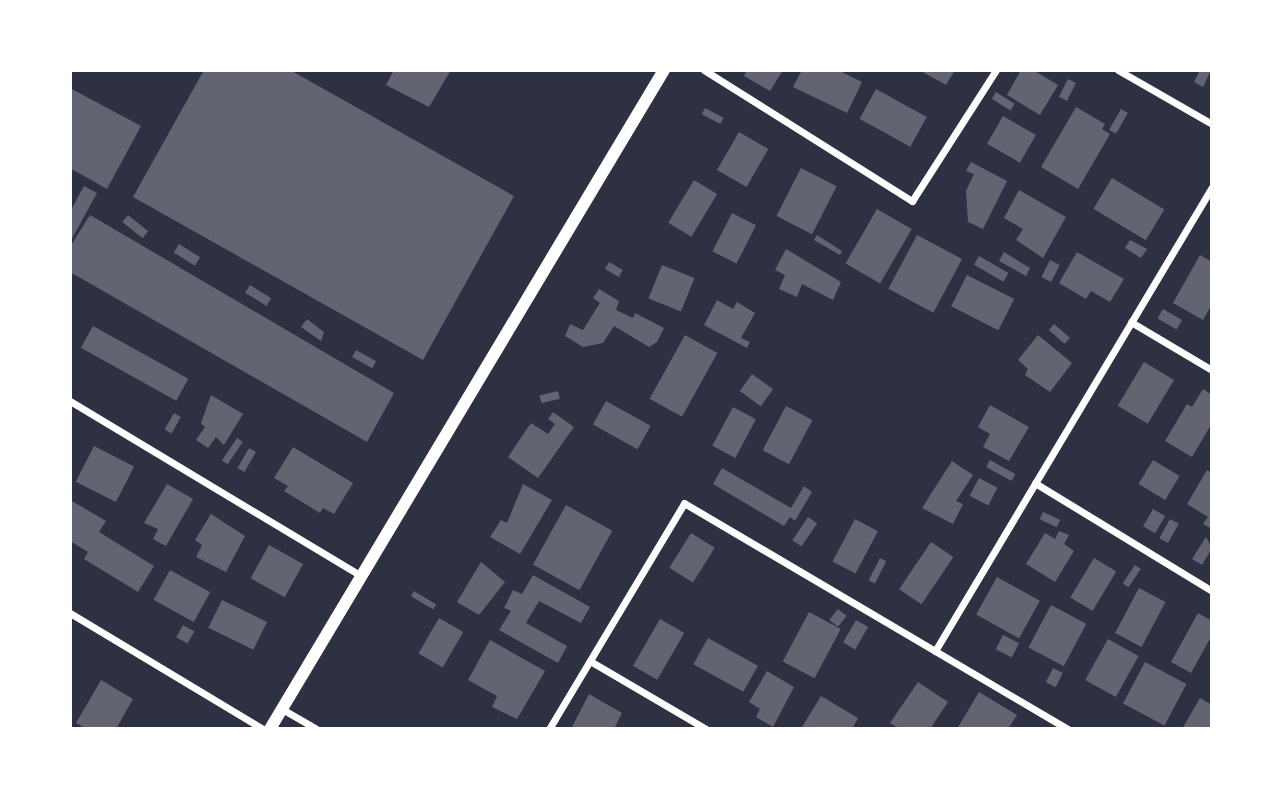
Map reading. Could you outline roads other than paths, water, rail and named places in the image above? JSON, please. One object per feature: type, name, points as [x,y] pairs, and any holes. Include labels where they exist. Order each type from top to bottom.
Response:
[{"type":"street","points":[[270,729],[664,70]]},
{"type":"street","points":[[704,70],[912,201],[996,70]]},
{"type":"street","points":[[1118,70],[1212,124]]},
{"type":"street","points":[[935,650],[1212,187]]},
{"type":"street","points":[[1131,322],[1212,370]]},
{"type":"street","points":[[70,401],[361,576]]},
{"type":"street","points":[[1035,483],[1212,591]]},
{"type":"street","points":[[549,729],[684,503],[1068,729]]},
{"type":"street","points":[[70,613],[263,729]]},
{"type":"street","points":[[590,661],[706,729]]},
{"type":"street","points":[[282,709],[316,729]]}]
